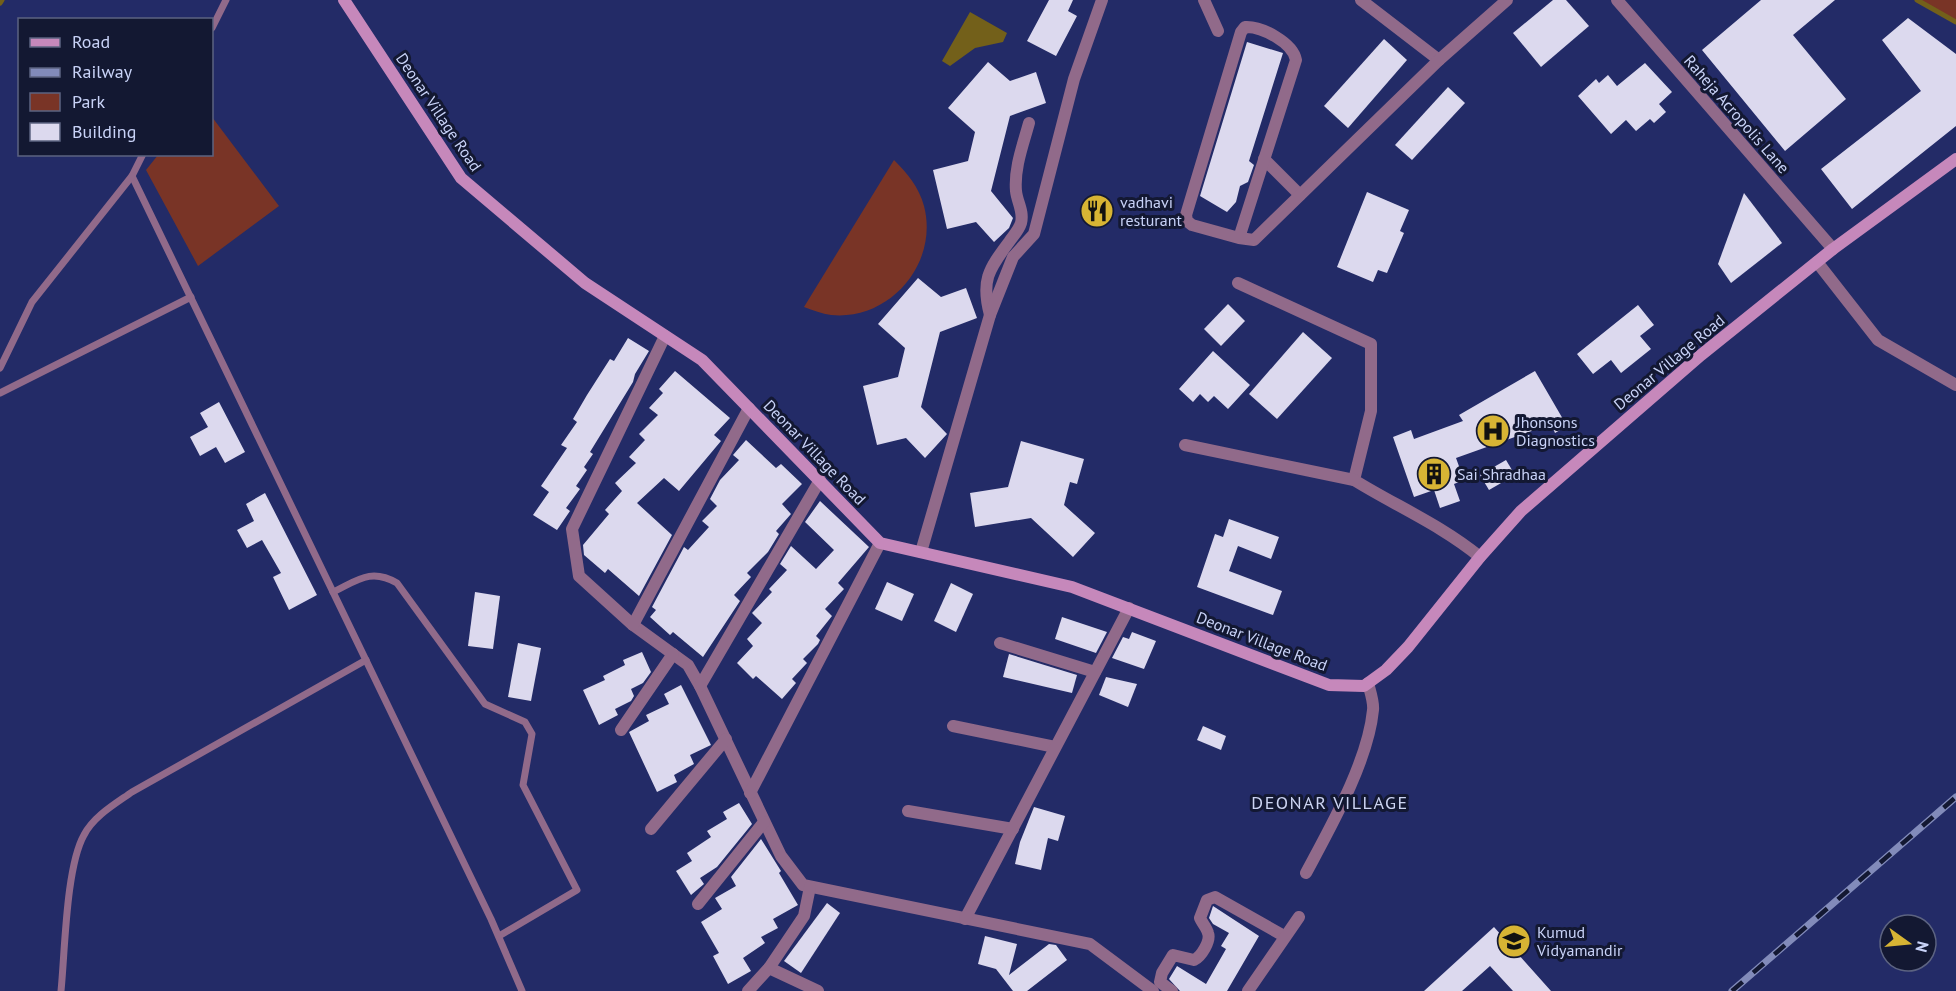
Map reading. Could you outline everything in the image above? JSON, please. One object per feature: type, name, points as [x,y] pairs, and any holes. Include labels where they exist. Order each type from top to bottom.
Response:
[{"type":"main road","name":"Deonar Village Road","points":[[344,0],[461,178],[585,283],[702,360],[880,543],[1072,586],[1329,685],[1364,686],[1386,670],[1408,647],[1480,557],[1521,511],[1701,355],[1833,249],[1956,159]]},
{"type":"street","points":[[921,552],[990,315],[1013,257],[1034,234],[1074,79],[1102,0]]},
{"type":"street","points":[[1204,0],[1218,31]]},
{"type":"street","points":[[1361,0],[1439,60]]},
{"type":"street","points":[[1239,238],[1296,60],[1290,46],[1253,27],[1245,27],[1240,33],[1186,215],[1187,221],[1192,225],[1239,238],[1254,240],[1439,60],[1507,0]]},
{"type":"street","name":"Raheja Acropolis Lane","points":[[1617,0],[1833,249]]},
{"type":"street","points":[[990,315],[984,292],[988,279],[995,260],[1020,225],[1022,216],[1016,192],[1016,170],[1029,123]]},
{"type":"street","points":[[1264,159],[1300,195]]},
{"type":"street","points":[[1817,262],[1878,340],[1956,385]]},
{"type":"street","points":[[1238,282],[1371,344],[1371,411],[1354,480]]},
{"type":"street","points":[[665,336],[572,529],[579,576],[633,625],[688,665],[781,856],[803,885],[1090,944],[1153,991]]},
{"type":"street","points":[[633,625],[749,408]]},
{"type":"street","points":[[1185,445],[1354,480],[1451,534],[1480,557]]},
{"type":"street","points":[[700,686],[820,480]]},
{"type":"street","points":[[750,793],[880,543]]},
{"type":"street","points":[[965,919],[1129,608]]},
{"type":"street","points":[[1000,643],[1095,672]]},
{"type":"street","points":[[621,730],[673,654]]},
{"type":"street","points":[[1306,873],[1337,814],[1366,742],[1373,708],[1368,683]]},
{"type":"street","points":[[953,726],[1056,747]]},
{"type":"street","points":[[651,829],[726,739]]},
{"type":"street","points":[[908,811],[1012,829]]},
{"type":"street","points":[[698,903],[764,822]]},
{"type":"street","points":[[748,991],[769,968],[804,916],[810,886]]},
{"type":"street","points":[[1172,991],[1160,982],[1162,973],[1173,955],[1194,960],[1199,958],[1208,939],[1208,932],[1200,918],[1207,900],[1215,897],[1284,936]]},
{"type":"street","points":[[1248,991],[1299,916]]},
{"type":"street","points":[[769,968],[818,991]]},
{"type":"lane","points":[[213,26],[226,0]]},
{"type":"lane","points":[[0,368],[32,302],[132,176],[142,156]]},
{"type":"lane","points":[[132,176],[499,936],[522,991]]},
{"type":"lane","points":[[0,393],[191,297]]},
{"type":"lane","points":[[333,591],[367,576],[382,574],[397,583],[485,704],[525,722],[532,734],[524,784],[577,890],[499,936]]},
{"type":"lane","points":[[61,991],[75,855],[84,833],[101,814],[132,792],[366,660]]},
{"type":"green space","points":[[1918,0],[1956,0],[1956,22]]},
{"type":"green space","points":[[213,118],[279,206],[198,266],[146,170],[157,156],[213,156]]},
{"type":"green space","points":[[894,160],[912,181],[924,206],[927,227],[924,248],[917,267],[905,284],[873,309],[853,314],[831,315],[804,307]]},
{"type":"shaded area","points":[[970,12],[1007,33],[1003,42],[975,48],[950,66],[942,61]]},
{"type":"building","points":[[1049,0],[1073,0],[1068,11],[1077,16],[1056,56],[1027,41]]},
{"type":"building","points":[[1553,0],[1566,0],[1589,26],[1541,67],[1513,33]]},
{"type":"building","points":[[1761,0],[1835,0],[1793,35],[1846,99],[1785,151],[1702,50]]},
{"type":"building","points":[[1908,18],[1956,54],[1956,126],[1852,209],[1821,169],[1921,91],[1882,40]]},
{"type":"building","points":[[1384,39],[1407,60],[1348,128],[1324,106]]},
{"type":"building","points":[[1247,42],[1283,53],[1249,161],[1254,165],[1248,182],[1240,186],[1236,202],[1227,212],[1200,196]]},
{"type":"building","points":[[988,62],[1010,81],[1036,72],[1046,103],[1010,116],[991,191],[1013,218],[1009,228],[994,242],[976,222],[947,229],[933,170],[968,161],[975,132],[948,108]]},
{"type":"building","points":[[1645,63],[1672,92],[1659,104],[1666,112],[1654,123],[1650,119],[1636,131],[1626,120],[1611,134],[1578,96],[1596,79],[1599,83],[1608,75],[1617,86]]},
{"type":"building","points":[[1448,87],[1465,103],[1412,160],[1395,145]]},
{"type":"building","points":[[1367,192],[1409,210],[1400,231],[1404,233],[1387,273],[1378,270],[1373,282],[1337,267]]},
{"type":"building","points":[[1744,193],[1782,243],[1731,283],[1718,264]]},
{"type":"building","points":[[918,278],[941,297],[966,288],[977,318],[940,332],[921,407],[947,434],[925,458],[906,438],[877,445],[863,386],[898,377],[905,348],[878,324]]},
{"type":"building","points":[[1228,304],[1245,321],[1221,346],[1204,329]]},
{"type":"building","points":[[1638,305],[1654,325],[1640,336],[1651,349],[1621,373],[1611,360],[1593,374],[1577,354]]},
{"type":"building","points":[[1303,332],[1332,358],[1277,419],[1249,394]]},
{"type":"building","points":[[628,338],[649,351],[635,374],[633,382],[590,452],[593,454],[584,467],[587,470],[576,486],[580,489],[566,508],[570,511],[557,530],[533,515],[549,492],[541,486],[567,448],[561,445],[577,422],[573,419],[587,395],[610,359],[614,361]]},
{"type":"building","points":[[1213,351],[1250,385],[1228,409],[1214,396],[1208,402],[1200,394],[1193,402],[1179,389]]},
{"type":"building","points":[[675,371],[730,418],[714,435],[721,441],[679,491],[664,478],[637,503],[672,535],[639,596],[608,569],[605,573],[584,555],[583,545],[609,514],[605,510],[622,491],[615,483],[636,463],[629,457],[645,440],[639,434],[658,415],[649,408],[663,393],[659,389]]},
{"type":"building","points":[[1535,371],[1567,426],[1555,433],[1551,424],[1456,458],[1464,480],[1454,484],[1460,501],[1440,508],[1434,490],[1414,497],[1393,437],[1411,430],[1414,439],[1463,421],[1459,415]]},
{"type":"building","points":[[219,402],[245,452],[225,463],[216,447],[200,456],[190,437],[208,427],[200,413]]},
{"type":"building","points":[[746,440],[776,468],[781,464],[802,484],[782,504],[791,514],[776,531],[779,534],[768,552],[747,573],[751,577],[734,595],[740,601],[703,657],[673,632],[670,635],[650,617],[656,610],[652,607],[684,547],[688,550],[709,527],[702,521],[717,506],[710,499],[720,480],[739,460],[733,455]]},
{"type":"building","points":[[1021,441],[1084,459],[1077,484],[1070,482],[1064,505],[1095,533],[1073,557],[1031,518],[975,527],[970,493],[1008,487]]},
{"type":"building","points":[[1506,460],[1515,475],[1489,490],[1480,475]]},
{"type":"building","points":[[265,493],[317,595],[289,610],[273,577],[281,573],[262,540],[247,548],[237,530],[254,521],[246,504]]},
{"type":"building","points":[[820,501],[869,547],[838,583],[844,589],[825,609],[832,616],[816,636],[820,640],[818,644],[803,659],[807,663],[792,679],[796,683],[782,699],[756,676],[753,679],[737,663],[753,646],[747,639],[762,623],[752,613],[772,592],[769,589],[787,570],[780,564],[791,546],[816,569],[834,550],[805,522]]},
{"type":"building","points":[[1229,519],[1279,537],[1271,559],[1238,546],[1229,571],[1282,591],[1273,615],[1197,587],[1215,534],[1223,537]]},
{"type":"building","points":[[887,582],[914,594],[902,621],[875,609]]},
{"type":"building","points":[[951,583],[973,594],[956,632],[934,621]]},
{"type":"building","points":[[475,592],[500,596],[493,649],[468,646]]},
{"type":"building","points":[[1062,617],[1107,632],[1096,653],[1055,639]]},
{"type":"building","points":[[1132,632],[1156,641],[1144,669],[1112,658],[1123,637],[1129,639]]},
{"type":"building","points":[[518,643],[541,648],[531,701],[508,697]]},
{"type":"building","points":[[642,652],[651,672],[643,683],[631,689],[634,696],[631,701],[615,709],[618,715],[599,725],[583,690],[605,680],[603,676],[625,665],[623,660]]},
{"type":"building","points":[[1009,654],[1077,675],[1072,693],[1003,677]]},
{"type":"building","points":[[1106,677],[1137,684],[1128,707],[1099,695]]},
{"type":"building","points":[[681,685],[711,745],[690,755],[694,764],[674,775],[677,782],[657,792],[629,732],[649,721],[646,715],[669,704],[664,694]]},
{"type":"building","points":[[1203,726],[1226,736],[1221,750],[1197,740]]},
{"type":"building","points":[[739,803],[752,824],[717,867],[700,878],[704,884],[691,895],[676,871],[692,861],[687,853],[711,837],[707,831],[727,819],[723,812]]},
{"type":"building","points":[[1034,807],[1065,816],[1058,841],[1048,838],[1041,870],[1015,864],[1020,842]]},
{"type":"building","points":[[761,839],[798,905],[773,919],[778,928],[761,937],[765,943],[743,958],[751,971],[728,984],[713,956],[719,953],[701,922],[722,909],[715,898],[736,886],[731,877]]},
{"type":"building","points":[[827,903],[840,913],[801,973],[784,961]]},
{"type":"building","points":[[1213,906],[1259,936],[1227,991],[1180,991],[1169,979],[1177,966],[1206,984],[1226,949],[1221,946],[1229,933],[1213,924],[1209,918]]},
{"type":"building","points":[[1494,927],[1551,991],[1513,991],[1490,966],[1462,991],[1424,991]]},
{"type":"building","points":[[985,936],[1017,944],[1009,975],[1049,944],[1056,945],[1067,960],[1027,991],[1013,991],[996,969],[978,964]]},
{"type":"waterway","points":[[1917,0],[1956,22]]},
{"type":"railway","points":[[1732,991],[1956,797]]},
{"type":"place","name":"vadhavi resturant","points":[[1097,211]]},
{"type":"place","name":"Jhonsons Diagnostics","points":[[1493,431]]},
{"type":"place","name":"Sai Shradhaa","points":[[1434,474]]},
{"type":"place","name":"Kumud Vidyamandir","points":[[1514,941]]},
{"type":"district","name":"DEONAR VILLAGE","points":[[1330,802]]}]
